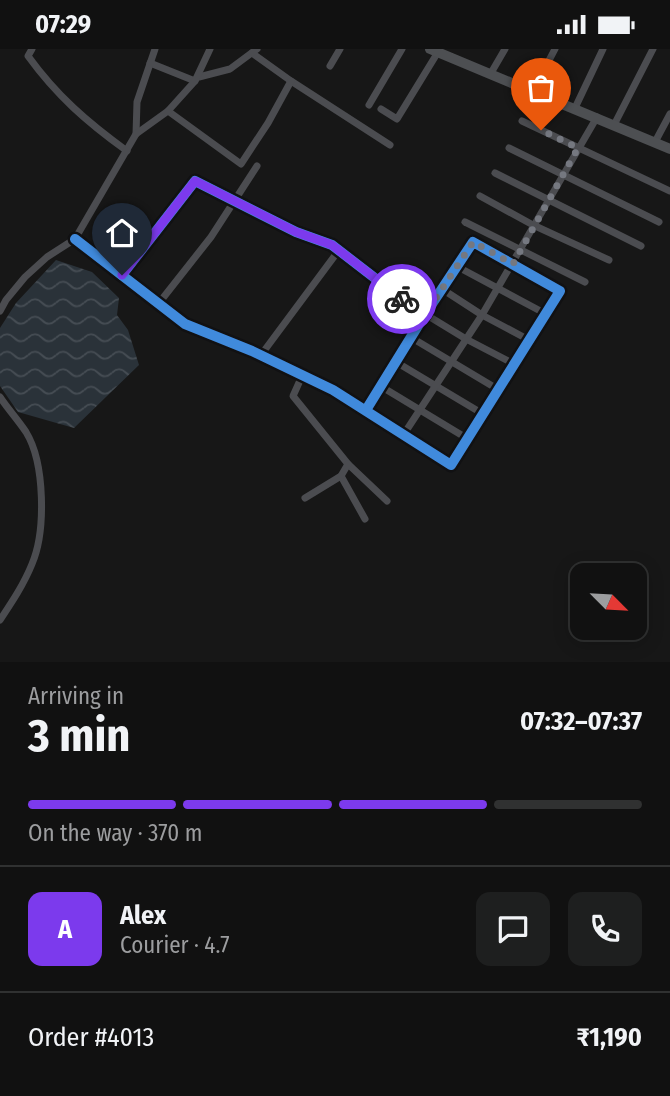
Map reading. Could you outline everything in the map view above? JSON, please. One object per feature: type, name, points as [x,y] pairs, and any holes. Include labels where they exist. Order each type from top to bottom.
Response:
[{"type":"main road","points":[[434,51],[670,149]]},
{"type":"street","points":[[32,49],[28,56],[48,85],[93,127],[127,151]]},
{"type":"street","points":[[0,311],[25,277],[47,257],[75,239],[136,134],[137,102],[155,49]]},
{"type":"street","points":[[136,134],[168,111],[197,79],[210,49]]},
{"type":"street","points":[[330,66],[340,49]]},
{"type":"street","points":[[369,105],[401,49]]},
{"type":"street","points":[[491,73],[505,49]]},
{"type":"street","points":[[533,91],[555,49]]},
{"type":"street","points":[[575,108],[603,49]]},
{"type":"street","points":[[614,125],[653,49]]},
{"type":"street","points":[[150,63],[197,79],[230,69],[254,51],[291,81],[390,145]]},
{"type":"street","points":[[381,110],[397,119],[434,51]]},
{"type":"street","points":[[168,111],[241,164],[291,81]]},
{"type":"street","points":[[655,142],[670,114]]},
{"type":"street","points":[[404,434],[438,386],[513,264],[597,117]]},
{"type":"street","points":[[523,121],[670,191]]},
{"type":"street","points":[[509,148],[659,222]]},
{"type":"street","points":[[159,303],[236,202],[257,166]]},
{"type":"street","points":[[495,173],[641,246]]},
{"type":"street","points":[[122,275],[195,181],[296,232],[332,245],[425,315],[514,365]]},
{"type":"street","points":[[480,196],[533,225],[609,260]]},
{"type":"street","points":[[465,222],[585,282]]},
{"type":"street","points":[[75,239],[185,324],[261,355],[333,390],[451,465],[560,291],[473,242],[366,410]]},
{"type":"street","points":[[261,355],[339,250]]},
{"type":"street","points":[[458,267],[546,314]]},
{"type":"street","points":[[442,289],[529,340]]},
{"type":"street","points":[[412,338],[499,390]]},
{"type":"street","points":[[396,362],[483,414]]},
{"type":"street","points":[[302,376],[293,396],[348,464],[387,501]]},
{"type":"street","points":[[382,387],[468,439]]},
{"type":"street","points":[[0,397],[32,445],[43,497],[34,562],[15,599],[0,620]]},
{"type":"street","points":[[304,498],[341,476],[348,464]]},
{"type":"street","points":[[341,476],[365,519]]},
{"type":"water","points":[[56,260],[92,272],[119,298],[117,315],[128,330],[139,365],[74,428],[18,412],[0,386],[0,328],[16,303]]},
{"type":"cycle path","points":[[122,275],[195,181],[296,232],[332,245],[424,316]]},
{"type":"cycle path","points":[[75,239],[185,324],[252,351],[333,390],[451,465],[560,291],[473,242],[366,410]]},
{"type":"way so far","points":[[402,299],[424,316],[473,242],[513,264],[578,148],[541,130]]},
{"type":"route","points":[[122,275],[195,181],[296,232],[332,245],[402,299]]}]
